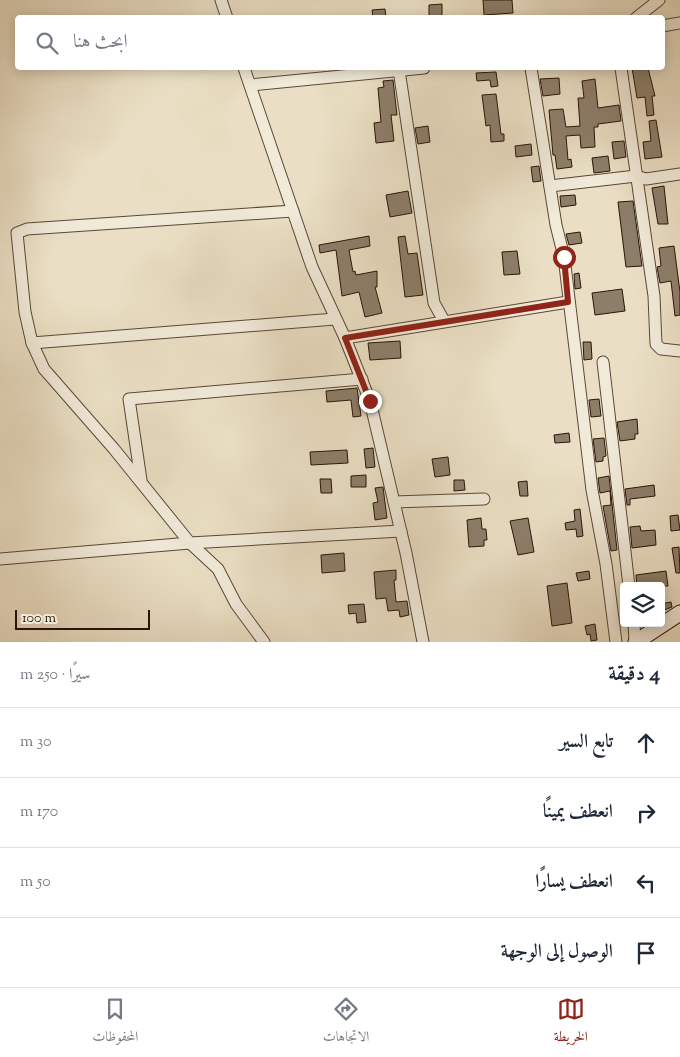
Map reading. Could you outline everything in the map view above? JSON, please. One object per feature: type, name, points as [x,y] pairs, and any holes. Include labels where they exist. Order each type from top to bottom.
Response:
[{"type":"street","points":[[221,0],[226,15]]},
{"type":"street","points":[[640,15],[659,0]]},
{"type":"street","points":[[665,26],[680,24]]},
{"type":"street","points":[[245,70],[312,267],[345,338],[370,401],[401,531],[423,642]]},
{"type":"street","points":[[250,85],[399,70],[434,303],[444,321]]},
{"type":"street","points":[[531,70],[550,186],[564,257],[592,490],[606,564],[616,642]]},
{"type":"street","points":[[621,70],[654,296],[656,344],[661,349],[680,351]]},
{"type":"street","points":[[550,186],[636,176],[646,179],[680,174]]},
{"type":"street","points":[[264,642],[236,604],[218,569],[190,543],[141,482],[44,369],[32,343],[25,312],[18,233],[27,229],[293,211]]},
{"type":"street","points":[[345,338],[568,302]]},
{"type":"street","points":[[32,343],[336,319]]},
{"type":"street","points":[[603,362],[630,582]]},
{"type":"street","points":[[141,482],[129,399],[362,379]]},
{"type":"street","points":[[394,502],[484,499]]},
{"type":"street","points":[[0,559],[190,543],[401,531]]},
{"type":"street","points":[[606,564],[627,561]]},
{"type":"street","points":[[634,627],[635,642],[654,636],[680,612]]},
{"type":"building","points":[[483,0],[512,0],[513,13],[484,15]]},
{"type":"building","points":[[442,4],[442,15],[429,15],[429,5]]},
{"type":"building","points":[[385,9],[386,15],[373,15],[372,10]]},
{"type":"building","points":[[632,70],[648,70],[655,96],[652,96],[654,115],[647,116],[645,97],[637,98]]},
{"type":"building","points":[[496,72],[498,86],[491,87],[490,80],[477,81],[476,73]]},
{"type":"building","points":[[559,78],[560,94],[543,96],[540,79]]},
{"type":"building","points":[[595,79],[598,108],[619,105],[621,121],[598,124],[598,127],[594,127],[595,147],[581,148],[580,135],[566,136],[568,160],[571,159],[572,167],[557,169],[555,155],[553,155],[549,110],[563,109],[566,127],[580,126],[578,98],[584,98],[582,81]]},
{"type":"building","points":[[393,80],[397,115],[391,115],[394,141],[376,143],[374,123],[381,122],[378,88],[384,87],[383,81]]},
{"type":"building","points":[[496,94],[501,134],[504,134],[504,141],[491,142],[490,125],[486,126],[482,95]]},
{"type":"building","points":[[656,120],[662,157],[645,159],[643,142],[651,141],[649,121]]},
{"type":"building","points":[[428,126],[430,142],[418,144],[415,128]]},
{"type":"building","points":[[624,141],[626,157],[614,159],[612,142]]},
{"type":"building","points":[[531,144],[532,155],[516,157],[515,146]]},
{"type":"building","points":[[608,156],[610,171],[594,173],[592,158]]},
{"type":"building","points":[[539,166],[541,181],[533,182],[531,167]]},
{"type":"building","points":[[664,186],[668,224],[658,224],[652,188]]},
{"type":"building","points":[[408,191],[412,213],[390,217],[386,195]]},
{"type":"building","points":[[575,195],[576,205],[561,207],[560,196]]},
{"type":"building","points":[[633,201],[642,266],[626,267],[618,202]]},
{"type":"building","points":[[580,232],[582,243],[569,245],[566,234]]},
{"type":"building","points":[[369,236],[370,246],[349,250],[353,272],[355,271],[356,275],[377,271],[377,287],[375,287],[382,313],[365,317],[359,292],[342,296],[336,250],[320,253],[319,245]]},
{"type":"building","points":[[405,236],[408,254],[417,253],[423,295],[405,297],[398,237]]},
{"type":"building","points":[[674,246],[680,292],[680,315],[675,316],[671,281],[660,283],[657,267],[661,266],[659,248]]},
{"type":"building","points":[[517,251],[520,274],[504,275],[502,252]]},
{"type":"building","points":[[579,273],[581,288],[575,289],[574,274]]},
{"type":"building","points":[[622,289],[625,311],[595,315],[592,293]]},
{"type":"building","points":[[400,341],[401,358],[370,360],[368,343]]},
{"type":"building","points":[[583,342],[591,342],[592,359],[584,360]]},
{"type":"building","points":[[357,388],[361,416],[353,417],[351,400],[327,402],[326,391]]},
{"type":"building","points":[[599,399],[601,416],[591,417],[589,400]]},
{"type":"building","points":[[637,419],[638,434],[635,434],[635,439],[620,441],[617,422]]},
{"type":"building","points":[[569,433],[570,442],[555,443],[554,435]]},
{"type":"building","points":[[604,438],[606,456],[603,457],[603,461],[596,462],[593,439]]},
{"type":"building","points":[[373,448],[375,467],[366,468],[364,449]]},
{"type":"building","points":[[347,450],[348,463],[311,465],[310,452]]},
{"type":"building","points":[[448,457],[450,475],[435,477],[432,459]]},
{"type":"building","points":[[366,475],[366,487],[351,487],[351,476]]},
{"type":"building","points":[[609,476],[617,550],[611,551],[603,506],[611,505],[610,491],[600,493],[598,478]]},
{"type":"building","points":[[320,479],[331,479],[332,493],[321,493]]},
{"type":"building","points":[[454,480],[464,480],[465,490],[454,491]]},
{"type":"building","points":[[527,481],[528,496],[520,496],[518,482]]},
{"type":"building","points":[[654,485],[655,496],[630,499],[630,505],[627,505],[625,489]]},
{"type":"building","points":[[383,487],[387,518],[375,520],[373,503],[378,502],[375,488]]},
{"type":"building","points":[[580,509],[583,536],[577,537],[576,529],[566,530],[565,523],[575,521],[574,510]]},
{"type":"building","points":[[678,515],[680,530],[671,531],[670,516]]},
{"type":"building","points":[[481,518],[482,529],[486,529],[487,540],[484,540],[484,546],[469,547],[467,520]]},
{"type":"building","points":[[528,518],[534,552],[518,555],[510,521]]},
{"type":"building","points":[[640,526],[641,531],[655,530],[656,545],[632,548],[630,527]]},
{"type":"building","points":[[679,547],[680,573],[676,573],[672,548]]},
{"type":"building","points":[[344,553],[345,571],[322,573],[321,555]]},
{"type":"building","points":[[396,570],[396,580],[394,580],[396,602],[407,601],[409,615],[400,617],[399,610],[388,611],[386,598],[376,599],[374,572]]},
{"type":"building","points":[[589,571],[590,579],[578,581],[576,573]]},
{"type":"building","points":[[666,571],[668,586],[665,586],[665,582],[637,582],[636,575]]},
{"type":"building","points":[[567,583],[572,623],[552,626],[547,586]]},
{"type":"building","points":[[671,602],[672,607],[665,610],[665,603]]},
{"type":"building","points":[[364,604],[366,622],[357,623],[356,613],[349,614],[348,605]]},
{"type":"building","points":[[595,624],[597,640],[591,641],[590,634],[587,635],[585,626]]},
{"type":"route","points":[[370,401],[345,338],[568,302],[564,257]]}]
